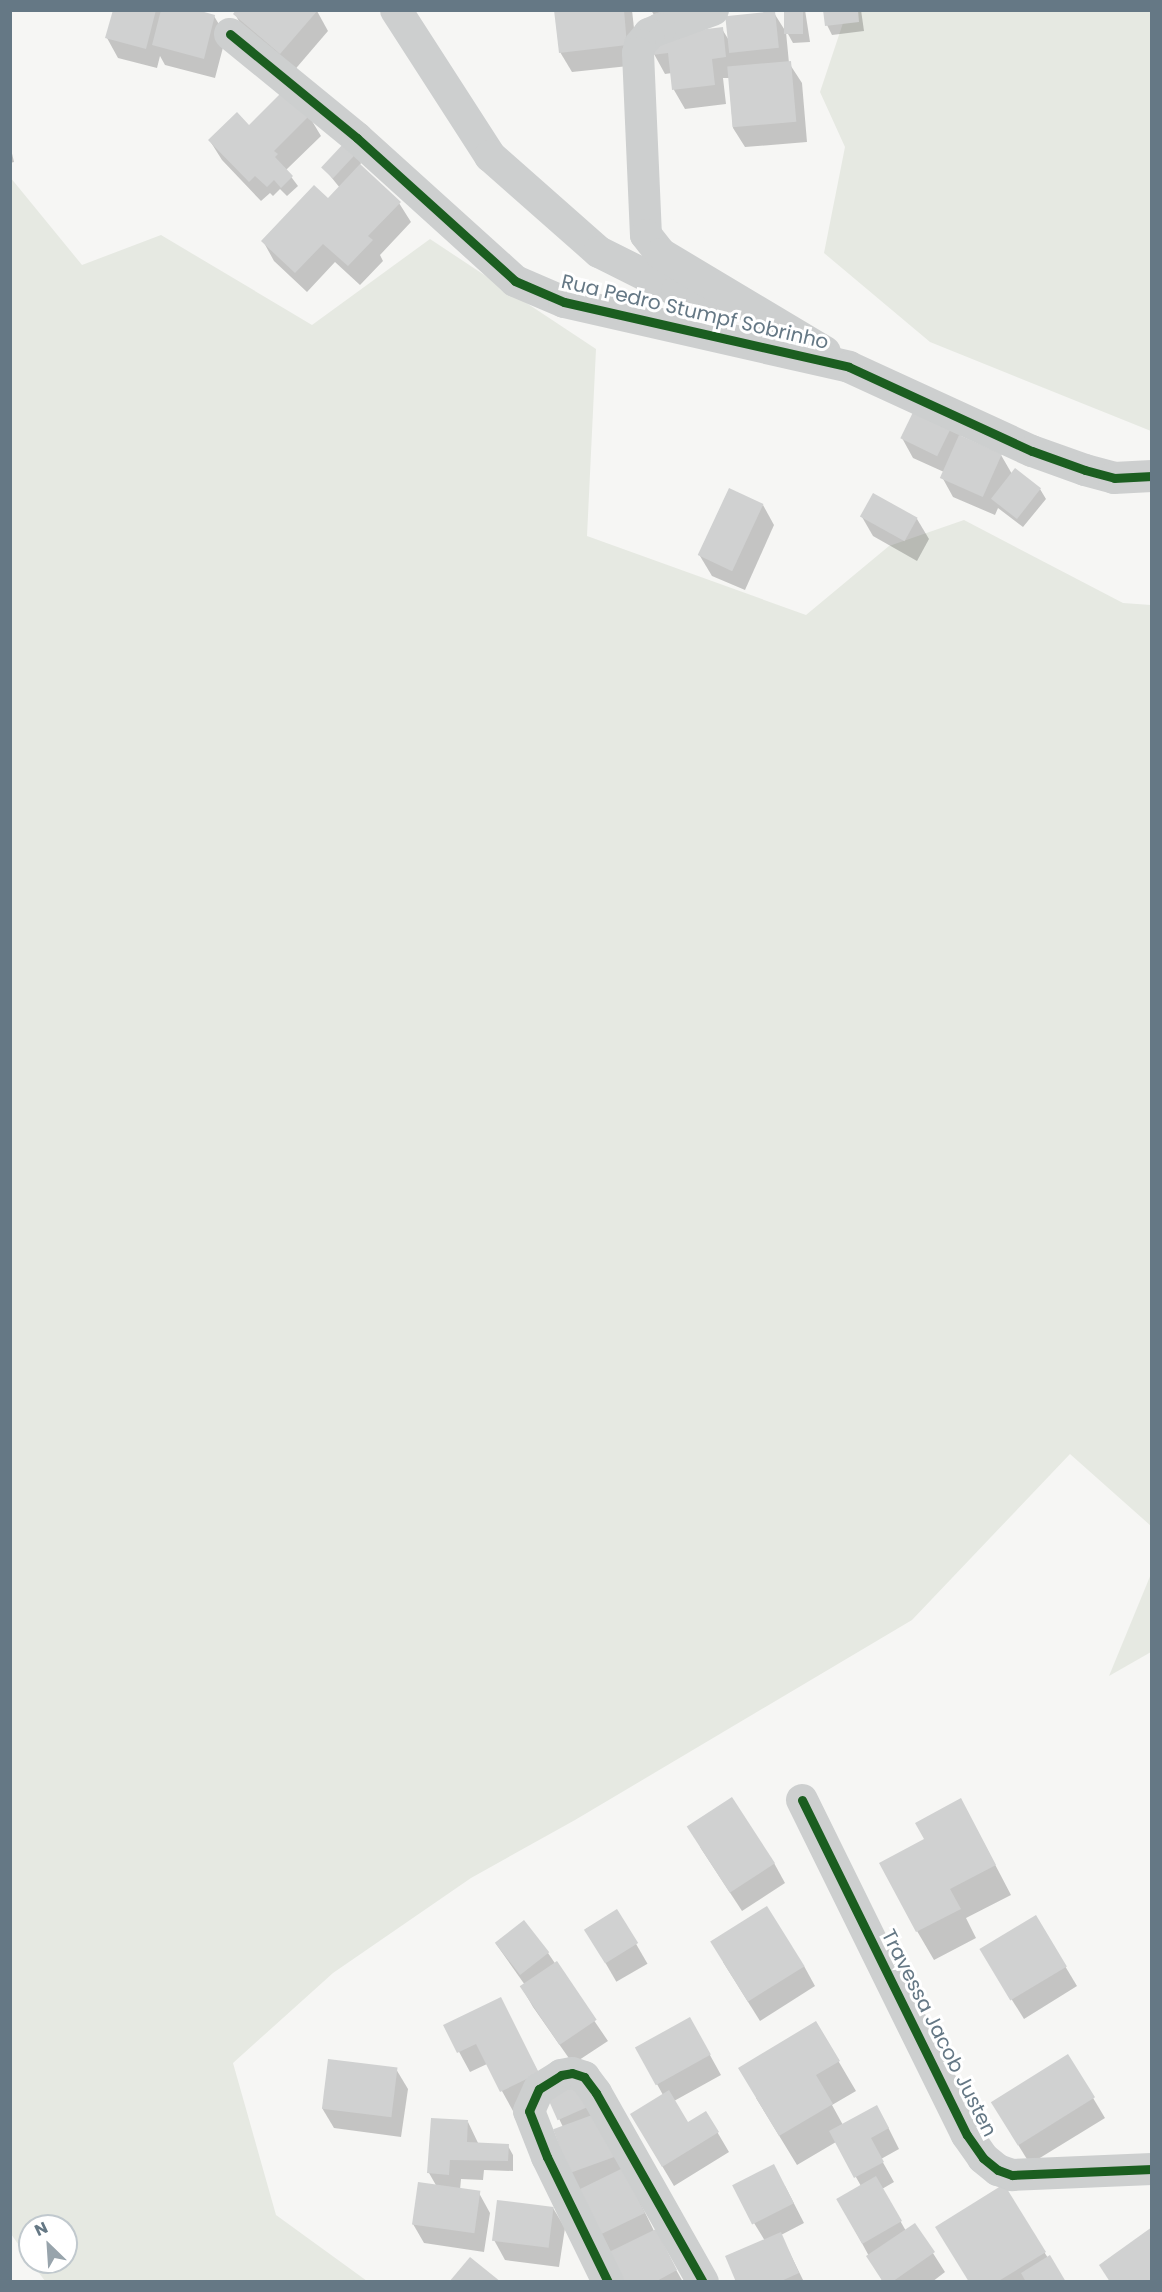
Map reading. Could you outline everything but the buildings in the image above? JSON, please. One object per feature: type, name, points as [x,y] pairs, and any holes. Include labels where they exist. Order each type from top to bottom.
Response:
[{"type":"street","points":[[396,10],[490,156],[599,252],[677,291],[756,310]]},
{"type":"street","points":[[705,11],[649,34],[640,45],[638,53],[646,235],[661,254],[849,367]]},
{"type":"street","name":"Rua Pedro Stumpf Sobrinho","points":[[230,34],[357,138],[515,281],[564,302],[849,367],[1032,451],[1084,470],[1114,478],[1152,476]]},
{"type":"street","name":"Travessa Jacob Justen","points":[[802,1800],[967,2135],[983,2158],[998,2170],[1012,2175],[1152,2169]]},
{"type":"street","points":[[608,2282],[547,2157],[529,2111],[539,2089],[561,2075],[572,2073],[584,2077],[596,2093],[703,2282]]},
{"type":"shaded area","points":[[847,11],[1151,11],[1151,431],[930,342],[824,253],[845,147],[820,92]]},
{"type":"shaded area","points":[[10,177],[82,265],[161,235],[312,325],[430,239],[596,349],[587,536],[806,615],[889,546],[964,520],[1123,603],[1151,605],[1151,1526],[1070,1454],[912,1620],[575,1820],[471,1878],[333,1973],[233,2063],[276,2215],[367,2281],[45,2281],[40,2274],[78,2274],[78,2214],[18,2214],[18,2244],[11,2234]]},
{"type":"shaded area","points":[[1151,1574],[1151,1652],[1109,1676]]},
{"type":"cycle path","points":[[230,34],[357,138],[515,281],[564,302],[849,367],[1032,451],[1114,478],[1152,476]]},
{"type":"cycle path","points":[[802,1800],[967,2135],[983,2158],[998,2170],[1012,2175],[1152,2169]]},
{"type":"cycle path","points":[[608,2282],[547,2157],[529,2111],[539,2089],[561,2075],[572,2073],[584,2077],[596,2093],[703,2282]]}]
